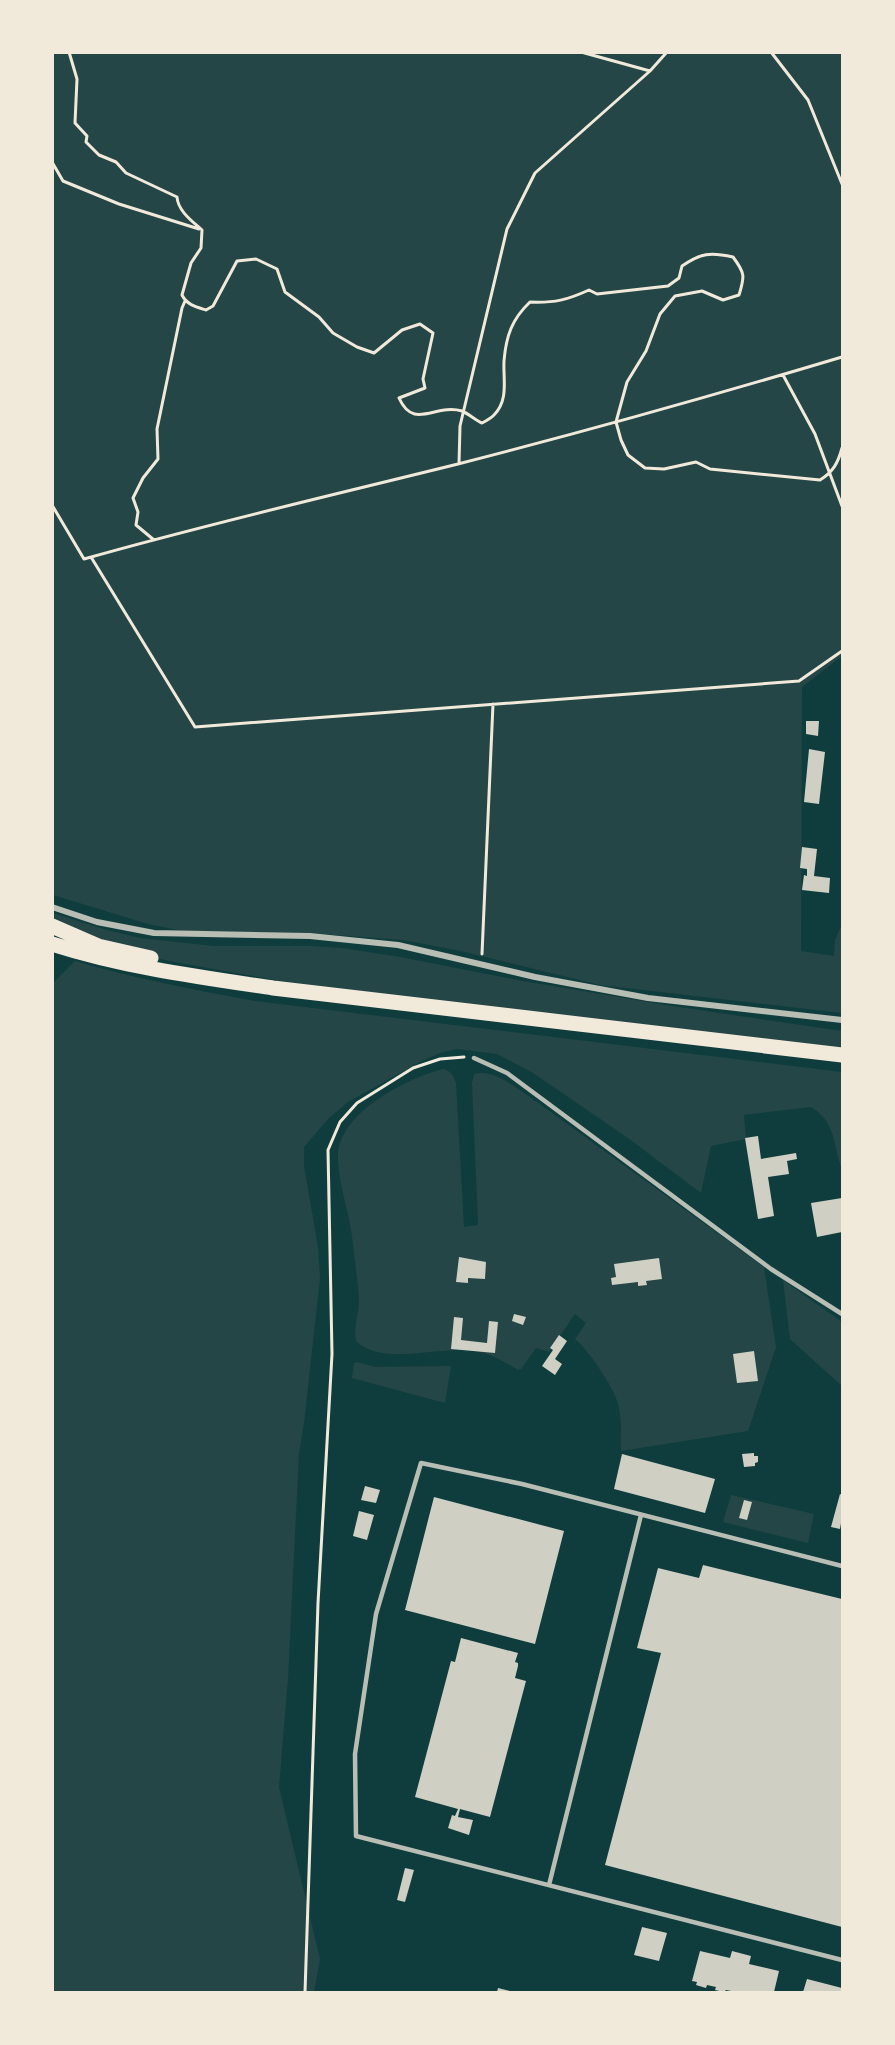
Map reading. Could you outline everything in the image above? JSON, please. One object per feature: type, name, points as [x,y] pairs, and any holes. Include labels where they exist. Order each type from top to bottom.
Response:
[{"type":"main road","points":[[52,926],[98,945],[273,988]]},
{"type":"main road","points":[[52,944],[88,955],[182,975],[273,988],[843,1055]]},
{"type":"street","points":[[52,907],[97,922],[154,933],[310,936],[398,945],[535,977],[648,998],[843,1020]]},
{"type":"lane","points":[[474,1058],[507,1073],[771,1269],[843,1314]]},
{"type":"lane","points":[[843,1566],[522,1484],[421,1463],[376,1614],[355,1754],[356,1836],[843,1960]]},
{"type":"lane","points":[[549,1885],[641,1515]]},
{"type":"path","points":[[69,52],[77,79],[75,123],[87,136],[86,142],[99,155],[116,162],[126,173],[177,197],[177,202],[185,214],[202,230],[201,248],[192,263],[183,289],[182,295],[185,302],[206,310],[213,306],[237,261],[256,259],[277,269],[285,292],[319,317],[333,333],[366,351],[374,353],[402,330],[420,324],[433,333],[423,379],[425,388],[399,398],[408,412],[417,416],[441,409],[463,411],[473,420],[482,423],[494,415],[502,402],[508,337],[518,314],[531,302],[551,303],[570,299],[589,290],[597,294],[669,286],[679,278],[682,266],[695,257],[706,253],[733,257],[741,267],[744,278],[738,295],[723,300],[702,291],[675,296],[660,314],[646,351],[627,382],[616,422],[621,440],[628,455],[645,468],[664,469],[696,462],[710,469],[820,480],[832,473]]},
{"type":"path","points":[[581,52],[650,71]]},
{"type":"path","points":[[459,464],[460,426],[463,411],[507,229],[535,173],[650,71],[667,52]]},
{"type":"path","points":[[771,52],[808,100],[843,184]]},
{"type":"path","points":[[52,162],[63,181],[119,204],[202,230]]},
{"type":"path","points":[[154,540],[136,525],[138,512],[133,498],[143,478],[158,459],[157,429],[185,302]]},
{"type":"path","points":[[52,505],[84,559],[459,464],[843,357]]},
{"type":"path","points":[[783,375],[815,434],[832,473]]},
{"type":"path","points":[[843,448],[831,479],[843,506]]},
{"type":"path","points":[[91,557],[195,727],[799,681],[843,651]]},
{"type":"path","points":[[481,964],[493,704]]},
{"type":"path","points":[[305,1992],[318,1603],[332,1354],[328,1150],[340,1122],[357,1103],[384,1085],[413,1068],[440,1059],[474,1058]]},
{"type":"shaded area","points":[[52,53],[842,53],[842,656],[802,687],[801,951],[834,956],[835,940],[842,924],[842,1013],[600,985],[461,951],[403,940],[308,933],[183,931],[148,924],[53,895]]},
{"type":"shaded area","points":[[53,913],[140,938],[214,946],[342,948],[672,1006],[842,1031],[842,1052],[281,981],[121,950],[53,928]]},
{"type":"shaded area","points":[[75,961],[164,983],[255,1001],[842,1072],[842,1170],[830,1128],[826,1120],[811,1107],[744,1115],[746,1139],[711,1146],[701,1193],[628,1138],[533,1073],[497,1054],[457,1049],[422,1061],[348,1102],[329,1118],[304,1147],[304,1166],[318,1247],[320,1278],[299,1453],[288,1679],[279,1787],[320,1959],[314,1992],[53,1992],[53,983]]},
{"type":"shaded area","points":[[443,1069],[451,1074],[456,1083],[464,1227],[478,1225],[472,1083],[474,1074],[490,1074],[499,1077],[537,1102],[764,1267],[776,1347],[748,1431],[621,1451],[620,1415],[616,1397],[600,1369],[575,1339],[586,1323],[575,1314],[549,1352],[536,1348],[518,1370],[481,1352],[461,1350],[412,1354],[380,1353],[367,1349],[356,1341],[359,1293],[352,1234],[340,1181],[338,1159],[340,1143],[348,1127],[360,1113],[376,1101],[410,1081]]},
{"type":"shaded area","points":[[783,1280],[842,1322],[842,1386],[790,1339]]},
{"type":"shaded area","points":[[354,1363],[375,1367],[451,1366],[445,1403],[352,1378]]},
{"type":"shaded area","points":[[731,1495],[814,1514],[808,1543],[723,1522]]},
{"type":"building","points":[[806,721],[819,721],[818,736],[806,734]]},
{"type":"building","points":[[809,749],[825,752],[819,804],[804,802]]},
{"type":"building","points":[[802,847],[817,849],[814,876],[830,878],[829,893],[802,890],[807,869],[800,868]]},
{"type":"building","points":[[758,1136],[761,1159],[796,1153],[797,1159],[787,1161],[789,1174],[768,1177],[774,1216],[758,1219],[745,1138]]},
{"type":"building","points":[[842,1198],[842,1232],[817,1237],[811,1203]]},
{"type":"building","points":[[459,1257],[486,1262],[485,1279],[468,1278],[468,1283],[456,1282]]},
{"type":"building","points":[[659,1258],[662,1279],[646,1281],[647,1285],[638,1286],[638,1282],[612,1285],[611,1278],[616,1277],[614,1264]]},
{"type":"building","points":[[514,1314],[526,1317],[523,1325],[512,1321]]},
{"type":"building","points":[[454,1317],[463,1318],[461,1340],[487,1343],[489,1321],[498,1322],[495,1353],[451,1349]]},
{"type":"building","points":[[559,1335],[567,1341],[555,1359],[562,1364],[555,1375],[542,1366],[553,1350],[550,1348]]},
{"type":"building","points":[[754,1351],[758,1381],[737,1383],[733,1354]]},
{"type":"building","points":[[754,1453],[754,1456],[758,1456],[758,1462],[755,1466],[744,1467],[742,1454]]},
{"type":"building","points":[[622,1454],[715,1479],[705,1513],[614,1489]]},
{"type":"building","points":[[365,1486],[380,1490],[376,1503],[361,1500]]},
{"type":"building","points":[[840,1494],[842,1495],[842,1517],[840,1529],[831,1527]]},
{"type":"building","points":[[434,1497],[564,1531],[535,1644],[405,1610]]},
{"type":"building","points":[[744,1500],[752,1502],[747,1520],[739,1518]]},
{"type":"building","points":[[359,1511],[374,1515],[367,1540],[353,1536]]},
{"type":"building","points":[[703,1565],[842,1599],[842,1927],[605,1865],[661,1653],[637,1648],[658,1568],[699,1578]]},
{"type":"building","points":[[461,1638],[518,1653],[515,1662],[518,1666],[515,1678],[526,1681],[490,1817],[460,1809],[458,1817],[473,1820],[469,1835],[448,1828],[452,1815],[455,1816],[458,1809],[415,1797],[451,1661],[455,1662]]},
{"type":"building","points":[[405,1868],[414,1870],[405,1902],[397,1900]]},
{"type":"building","points":[[642,1927],[667,1933],[659,1961],[634,1955]]},
{"type":"building","points":[[700,1951],[730,1958],[732,1951],[751,1956],[749,1964],[779,1971],[774,1992],[726,1990],[724,1992],[715,1990],[716,1987],[707,1985],[706,1988],[696,1985],[697,1982],[692,1981]]},
{"type":"building","points":[[807,1979],[842,1988],[842,1992],[803,1992]]},
{"type":"building","points":[[498,1988],[514,1992],[497,1992]]}]
